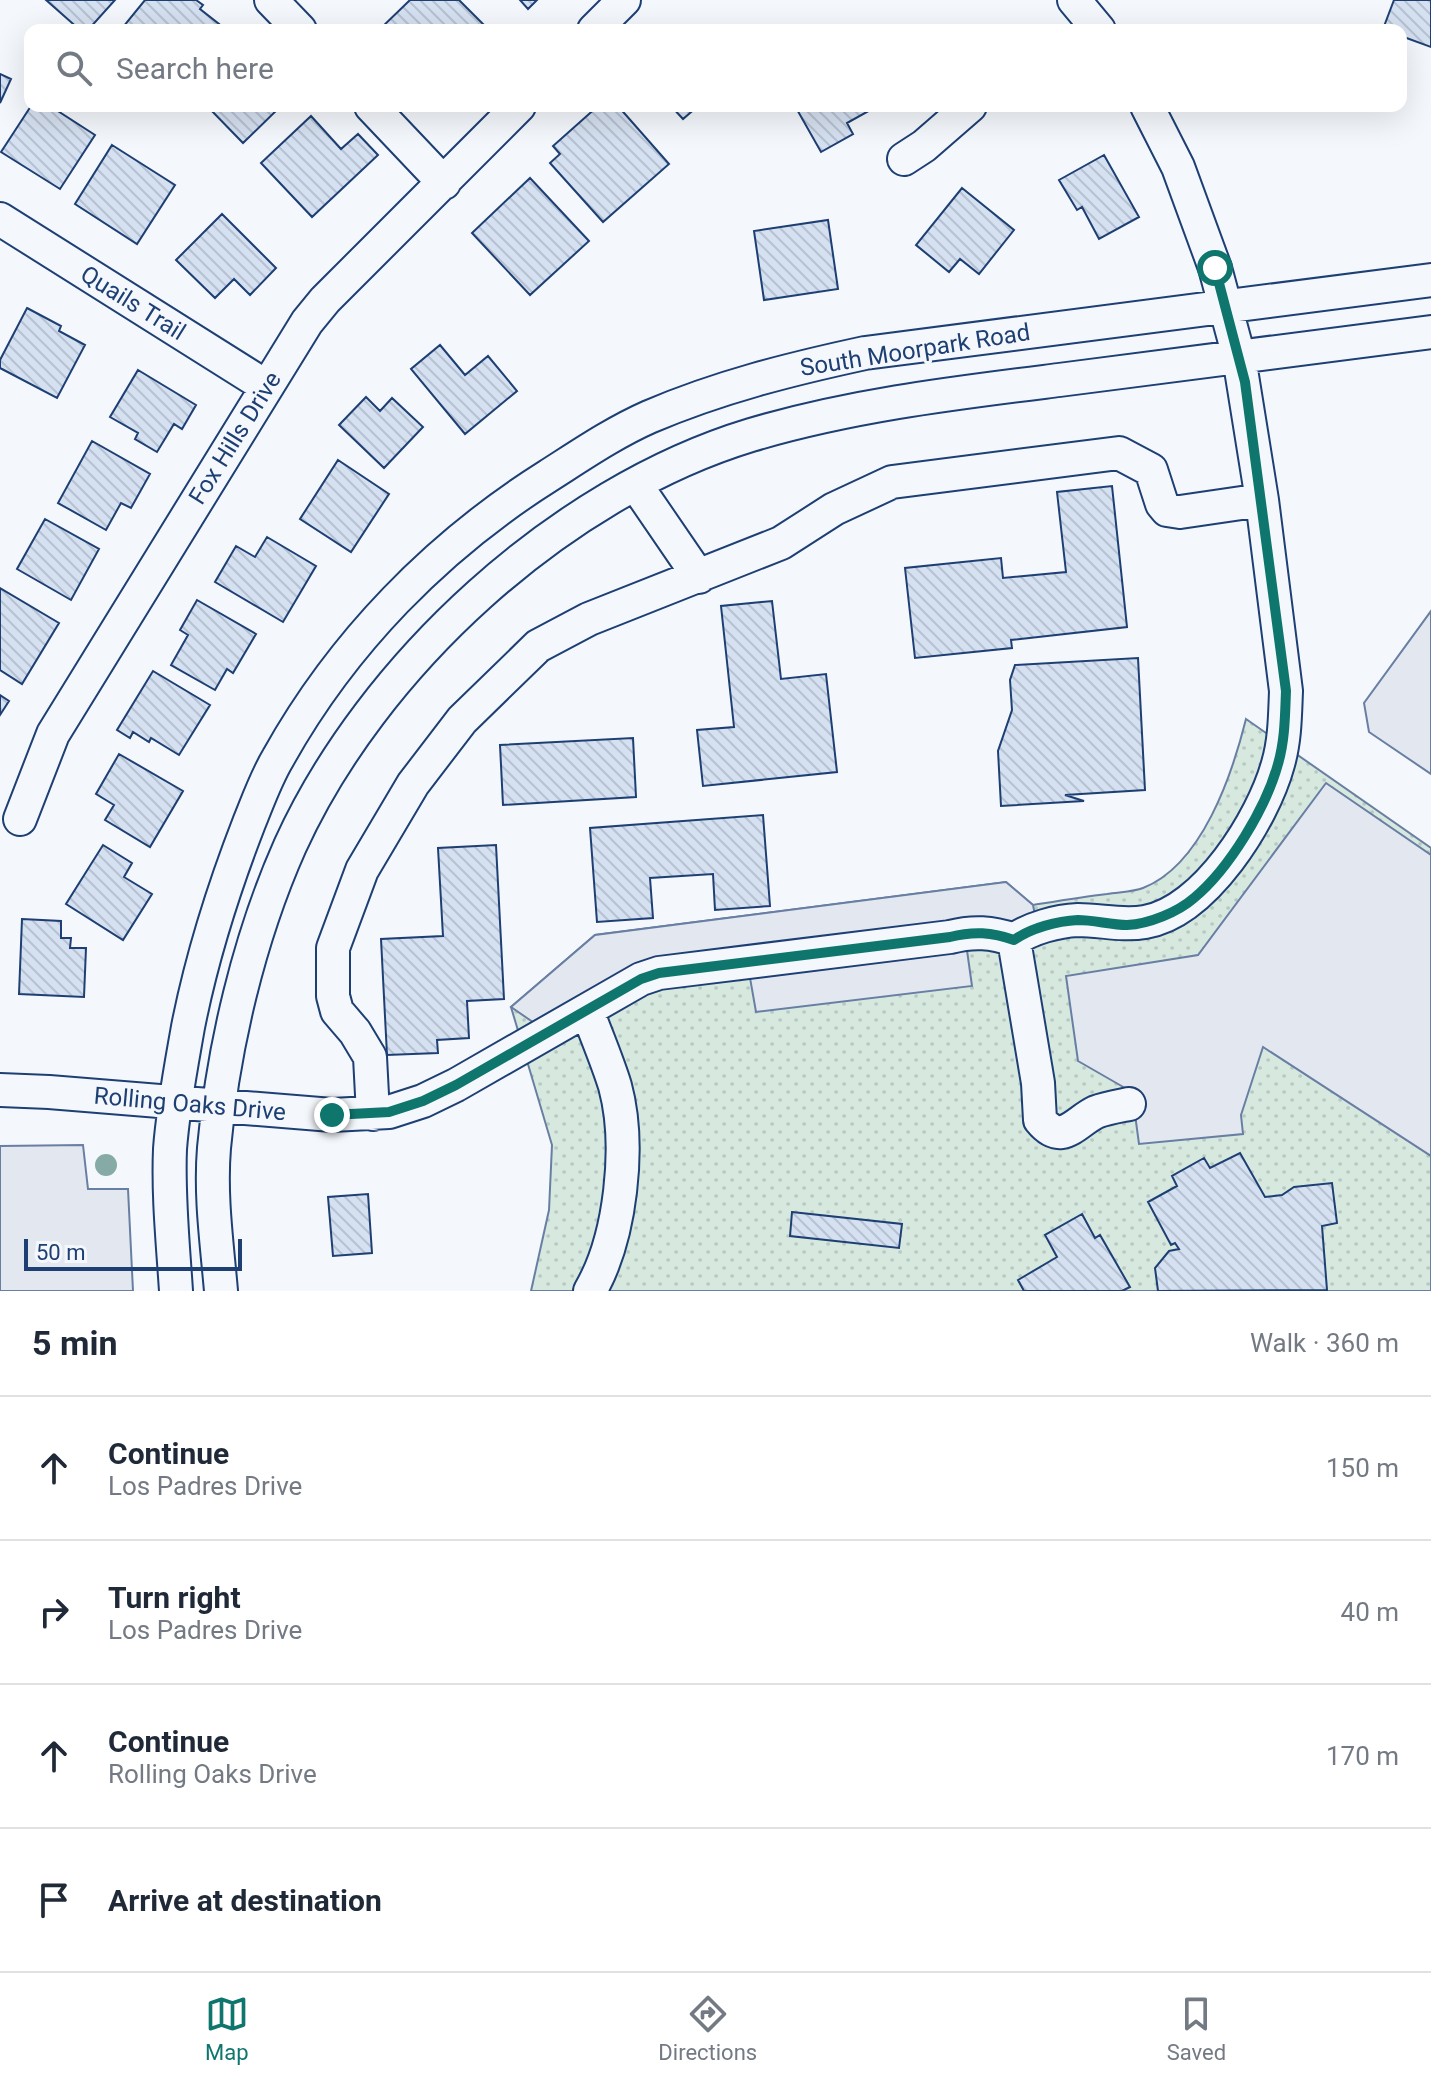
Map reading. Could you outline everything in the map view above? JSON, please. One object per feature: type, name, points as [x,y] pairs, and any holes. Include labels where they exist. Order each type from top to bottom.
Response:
[{"type":"street","points":[[271,0],[294,24]]},
{"type":"street","points":[[600,24],[624,0]]},
{"type":"street","points":[[377,112],[444,183]]},
{"type":"street","name":"Fox Hills Drive","points":[[20,819],[53,734],[307,322],[325,300],[513,112]]},
{"type":"street","points":[[904,159],[963,112]]},
{"type":"street","points":[[1129,1104],[1097,1112],[1062,1132],[1053,1131],[1040,1120],[1038,1083],[1014,940],[1026,932],[1078,920],[1127,925],[1150,921],[1192,900],[1215,878],[1260,808],[1278,765],[1286,691],[1262,500],[1239,357],[1226,307],[1178,167],[1150,112]]},
{"type":"street","name":"Quails Trail","points":[[0,219],[267,387]]},
{"type":"street","name":"South Moorpark Road","points":[[176,1291],[170,1147],[198,978],[234,860],[276,761],[328,679],[366,631],[450,547],[495,510],[601,442],[646,418],[718,390],[784,370],[865,353],[1431,280]]},
{"type":"street","name":"South Moorpark Road","points":[[221,1291],[213,1194],[214,1149],[220,1108],[240,1000],[265,910],[290,846],[316,795],[405,669],[447,623],[558,531],[666,469],[747,436],[834,412],[932,396],[1431,332]]},
{"type":"street","points":[[373,1114],[370,1057],[337,1011],[333,996],[333,948],[362,870],[413,784],[462,720],[538,646],[589,619],[781,543],[834,509],[892,482],[1119,453],[1151,470],[1162,504],[1167,510],[1180,512],[1262,500]]},
{"type":"street","points":[[636,485],[699,577]]},
{"type":"street","name":"Rolling Oaks Drive","points":[[0,1090],[220,1108],[332,1115],[373,1114],[423,1101],[456,1085],[641,979],[659,973],[950,937],[970,931],[1014,940]]},
{"type":"street","points":[[587,1010],[615,1088],[624,1162],[616,1225],[590,1291]]},
{"type":"shaded area","points":[[1431,611],[1431,774],[1369,732],[1364,703]]},
{"type":"shaded area","points":[[1246,719],[1431,848],[1431,1291],[531,1291],[549,1210],[552,1145],[511,1007],[595,935],[1006,882],[1033,905],[1143,888],[1164,876],[1182,860],[1198,839],[1223,791]]},
{"type":"shaded area","points":[[1326,783],[1431,855],[1431,1156],[1263,1047],[1241,1115],[1243,1134],[1139,1144],[1132,1092],[1078,1061],[1066,976],[1198,955]]},
{"type":"shaded area","points":[[1006,882],[1033,905],[1036,920],[964,929],[972,986],[756,1012],[746,955],[540,1027],[511,1007],[595,935]]},
{"type":"shaded area","points":[[83,1145],[88,1189],[128,1189],[133,1291],[0,1291],[0,1146]]},
{"type":"building","points":[[46,0],[115,0],[93,24],[73,24]]},
{"type":"building","points":[[145,0],[196,0],[203,5],[200,9],[219,24],[125,24]]},
{"type":"building","points":[[410,0],[459,0],[483,24],[385,24]]},
{"type":"building","points":[[520,0],[537,0],[528,9]]},
{"type":"building","points":[[1394,0],[1431,0],[1431,47],[1407,38],[1407,24],[1385,24]]},
{"type":"building","points":[[0,74],[11,79],[0,103]]},
{"type":"building","points":[[27,112],[59,112],[95,135],[60,189],[1,152]]},
{"type":"building","points":[[213,112],[275,112],[243,143]]},
{"type":"building","points":[[591,112],[623,112],[669,164],[603,222],[550,163],[560,154],[553,146]]},
{"type":"building","points":[[677,112],[691,112],[683,119]]},
{"type":"building","points":[[798,112],[867,112],[847,123],[853,134],[821,152]]},
{"type":"building","points":[[311,116],[341,149],[358,134],[378,155],[312,217],[261,163]]},
{"type":"building","points":[[112,145],[175,185],[137,244],[75,204]]},
{"type":"building","points":[[1104,155],[1139,217],[1099,239],[1082,207],[1077,210],[1059,180]]},
{"type":"building","points":[[530,178],[589,241],[530,295],[472,233]]},
{"type":"building","points":[[962,188],[1014,230],[979,274],[960,259],[949,272],[916,245]]},
{"type":"building","points":[[222,214],[276,268],[250,295],[234,279],[215,298],[176,260]]},
{"type":"building","points":[[828,220],[838,289],[764,300],[754,231]]},
{"type":"building","points":[[27,308],[61,326],[59,331],[85,345],[57,398],[0,368],[0,360]]},
{"type":"building","points":[[440,345],[465,375],[488,356],[517,391],[465,434],[411,369]]},
{"type":"building","points":[[138,370],[196,405],[182,429],[174,424],[157,452],[135,439],[138,433],[110,417]]},
{"type":"building","points":[[366,397],[380,411],[392,398],[423,427],[384,468],[339,425]]},
{"type":"building","points":[[92,441],[150,474],[131,508],[121,503],[106,530],[58,503]]},
{"type":"building","points":[[338,460],[389,494],[351,552],[300,519]]},
{"type":"building","points":[[1112,486],[1127,627],[1011,640],[1012,648],[915,658],[905,568],[1001,558],[1003,578],[1066,572],[1057,492]]},
{"type":"building","points":[[45,519],[99,549],[71,600],[17,569]]},
{"type":"building","points":[[267,537],[316,566],[283,622],[215,582],[236,546],[255,557]]},
{"type":"building","points":[[0,588],[59,623],[22,684],[0,670]]},
{"type":"building","points":[[197,600],[256,634],[233,673],[227,669],[215,690],[171,665],[188,635],[180,630]]},
{"type":"building","points":[[772,601],[781,679],[826,674],[837,772],[703,786],[697,730],[734,727],[721,606]]},
{"type":"building","points":[[1138,658],[1145,790],[1065,795],[1084,801],[1001,806],[998,751],[1012,710],[1010,680],[1015,665]]},
{"type":"building","points":[[153,671],[210,705],[179,755],[151,738],[149,742],[133,732],[130,738],[117,730]]},
{"type":"building","points":[[0,695],[9,701],[0,715]]},
{"type":"building","points":[[633,738],[636,797],[503,805],[500,745]]},
{"type":"building","points":[[119,754],[183,791],[150,847],[105,820],[114,805],[96,794]]},
{"type":"building","points":[[763,815],[770,906],[715,910],[713,874],[650,878],[653,918],[597,922],[590,828]]},
{"type":"building","points":[[103,845],[132,863],[124,877],[152,894],[123,940],[66,904]]},
{"type":"building","points":[[496,845],[504,999],[467,1001],[469,1038],[437,1040],[438,1053],[387,1055],[381,939],[443,936],[438,848]]},
{"type":"building","points":[[22,919],[61,921],[61,938],[71,938],[70,948],[86,948],[84,997],[19,994]]},
{"type":"building","points":[[1240,1153],[1265,1197],[1282,1195],[1294,1187],[1332,1183],[1337,1223],[1322,1226],[1327,1290],[1158,1291],[1155,1268],[1169,1251],[1179,1249],[1175,1243],[1171,1245],[1148,1202],[1177,1186],[1172,1176],[1204,1158],[1210,1168]]},
{"type":"building","points":[[368,1194],[372,1253],[333,1256],[328,1197]]},
{"type":"building","points":[[792,1212],[902,1224],[899,1248],[790,1236]]},
{"type":"building","points":[[1082,1214],[1095,1238],[1100,1235],[1130,1287],[1122,1291],[1024,1291],[1018,1280],[1057,1257],[1045,1235]]},
{"type":"route","points":[[332,1115],[389,1112],[423,1101],[641,979],[659,973],[950,937],[970,931],[1014,940],[1026,932],[1078,920],[1127,925],[1150,921],[1192,900],[1215,878],[1260,808],[1278,765],[1286,691],[1245,382],[1215,268]]}]
